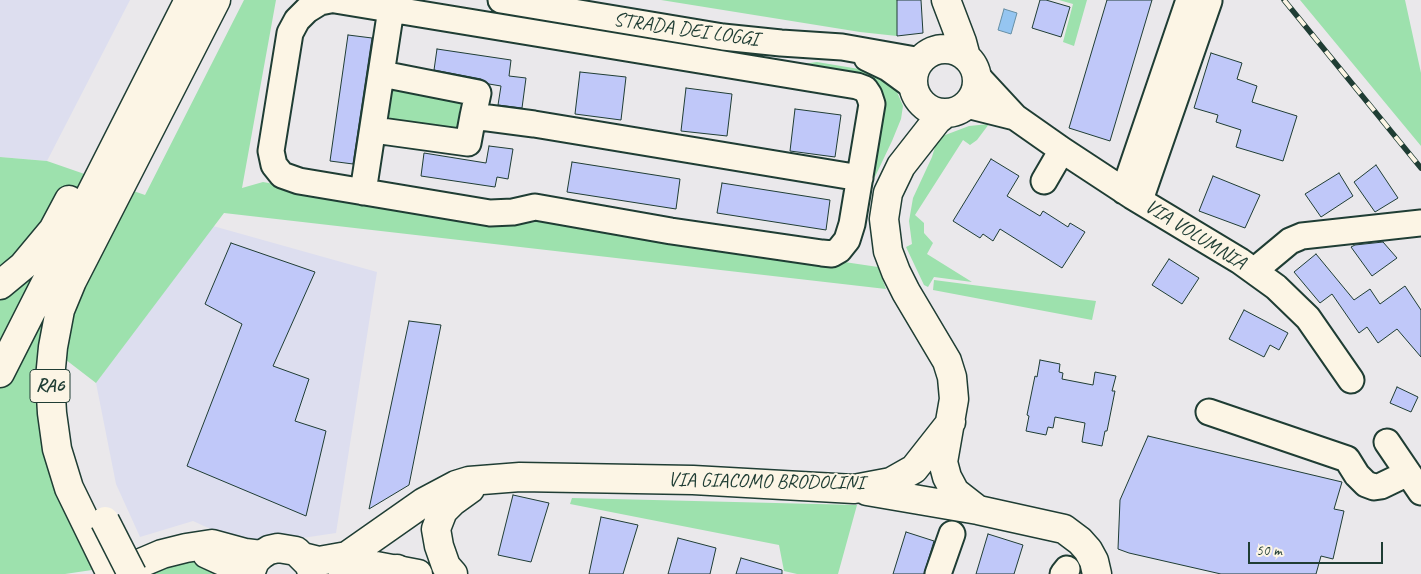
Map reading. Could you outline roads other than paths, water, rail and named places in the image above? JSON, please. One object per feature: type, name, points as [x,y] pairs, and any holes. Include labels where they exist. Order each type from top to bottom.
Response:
[{"type":"main road","points":[[930,56],[942,23],[940,0]]},
{"type":"main road","name":"VIA VOLUMNIA","points":[[946,0],[971,67]]},
{"type":"main road","points":[[0,373],[71,238],[200,4]]},
{"type":"main road","points":[[901,166],[917,94],[913,78],[916,69],[930,56],[948,50],[958,52],[971,67],[975,92],[956,109],[937,120],[901,166],[888,193],[884,219],[888,251],[906,292],[947,361],[952,377],[954,399],[943,462],[944,470],[955,492],[978,510]]},
{"type":"main road","points":[[917,94],[931,110],[956,109]]},
{"type":"main road","points":[[0,285],[23,266],[71,238]]},
{"type":"main road","name":"RA6","points":[[71,238],[68,348],[64,383],[66,410],[75,449],[86,481],[111,574]]},
{"type":"main road","name":"VIA GIACOMO BRODOLINI","points":[[252,568],[278,548],[296,551],[308,565],[347,556],[424,502],[456,485],[470,481],[520,478],[693,480],[854,489],[891,482],[914,469],[951,422]]},
{"type":"main road","points":[[453,574],[446,566],[439,546],[436,529],[443,511],[452,502],[487,480]]},
{"type":"main road","points":[[854,489],[978,510],[1010,510],[1056,518],[1064,529],[1080,541],[1094,561],[1097,574]]},
{"type":"main road","name":"RA6","points":[[98,526],[132,574]]},
{"type":"main road","points":[[116,574],[162,554],[212,544],[245,553],[252,568]]},
{"type":"main road","points":[[343,574],[376,566],[399,572]]},
{"type":"street","points":[[330,0],[320,2],[307,10],[297,20],[290,33],[272,151],[274,165],[282,175],[299,181],[490,213],[513,212],[535,207],[671,231],[832,254],[839,250],[847,240],[852,224],[872,104],[865,90],[857,86],[775,73],[433,8],[391,9],[336,0]]},
{"type":"street","name":"STRADA DEI LOGGI","points":[[501,0],[650,26],[781,44],[842,47],[930,56]]},
{"type":"street","points":[[1132,196],[1199,1]]},
{"type":"street","points":[[363,192],[391,9]]},
{"type":"street","points":[[775,73],[781,44]]},
{"type":"street","name":"STRADA DEI LOGGI","points":[[842,47],[888,68],[917,94]]},
{"type":"street","name":"VIA VOLUMNIA","points":[[971,67],[1015,117],[1132,196],[1187,228],[1276,287],[1308,318],[1351,380]]},
{"type":"street","points":[[374,130],[468,143],[478,93],[382,74]]},
{"type":"street","name":"VIA VOLUMNIA","points":[[956,109],[1015,117]]},
{"type":"street","points":[[473,116],[534,124],[860,178]]},
{"type":"street","points":[[1044,181],[1062,150]]},
{"type":"street","points":[[1254,271],[1290,241],[1302,236],[1421,223]]},
{"type":"street","points":[[1209,412],[1347,459],[1357,475],[1366,484],[1374,487],[1414,482],[1387,442]]},
{"type":"street","points":[[938,574],[952,534]]},
{"type":"water","points":[[1004,9],[1017,13],[1011,34],[998,30]]},
{"type":"railway","points":[[1284,0],[1421,168]]}]
